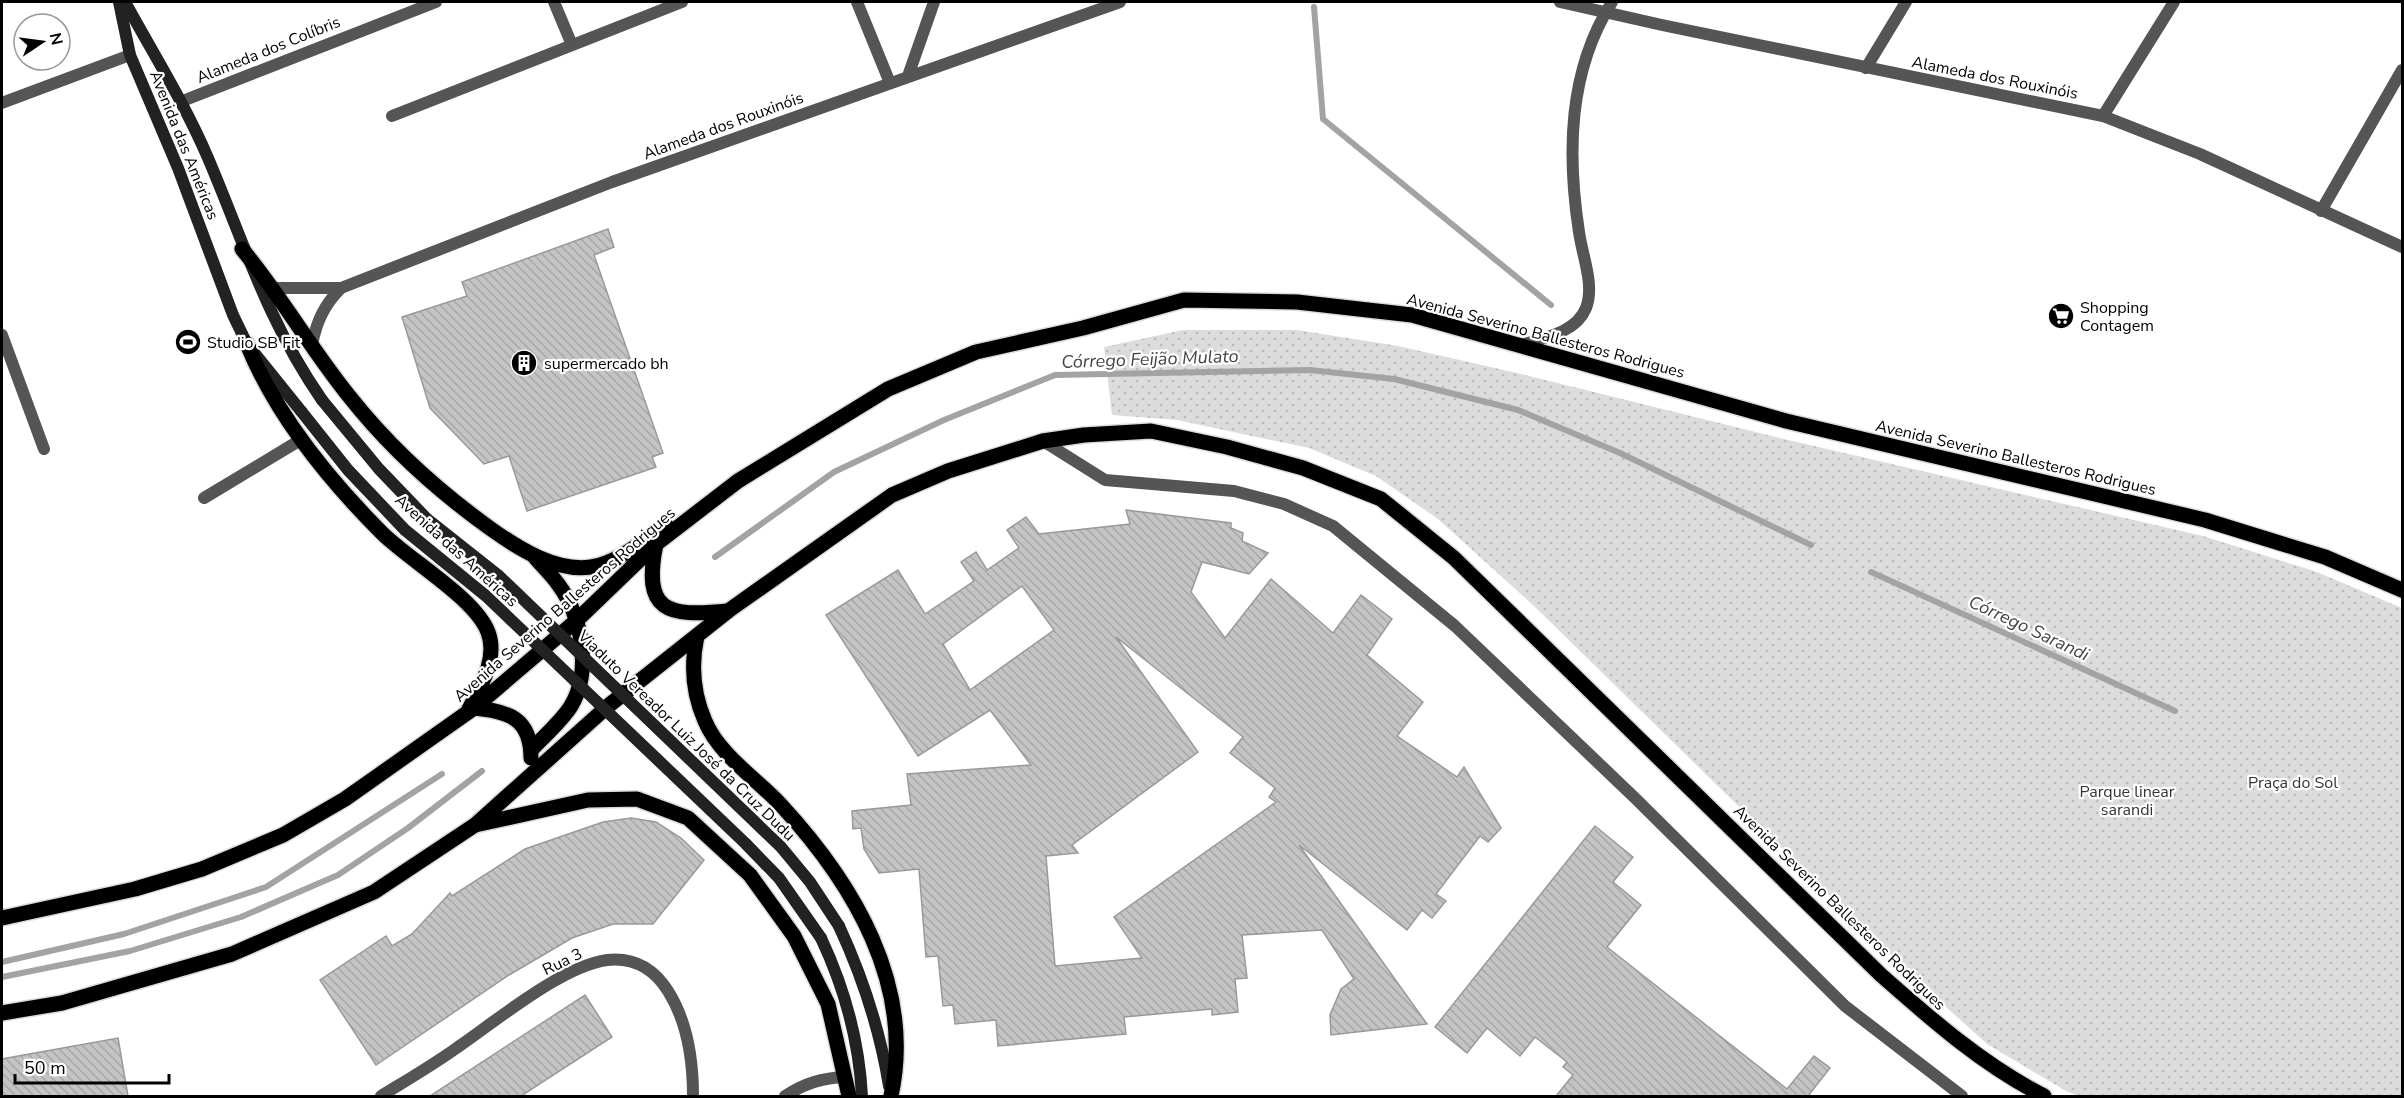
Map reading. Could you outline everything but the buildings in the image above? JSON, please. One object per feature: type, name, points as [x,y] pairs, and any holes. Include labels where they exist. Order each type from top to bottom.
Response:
[{"type":"main road","name":"Avenida das Américas","points":[[119,2],[130,55],[178,168],[233,315],[247,344],[348,470],[405,530],[486,597],[779,878],[821,938],[837,973],[850,1012],[860,1064],[862,1096]]},
{"type":"main road","name":"Avenida das Américas","points":[[124,2],[180,102],[207,157],[242,249],[272,316],[300,368],[322,400]]},
{"type":"main road","points":[[242,249],[274,288],[349,396],[387,440],[433,486],[500,535],[533,555],[569,567],[592,567],[620,556],[676,518],[738,481]]},
{"type":"main road","name":"Avenida Severino Ballesteros Rodrigues","points":[[2,918],[135,889],[202,868],[283,835],[345,799],[470,711],[576,621],[656,544],[738,481],[888,389],[976,352],[1083,328],[1184,300],[1297,302],[1412,315],[1786,421],[2205,520],[2325,557],[2403,590]]},
{"type":"main road","points":[[247,344],[261,379],[302,439],[383,534],[477,613],[488,633],[491,653],[485,678],[470,711],[499,710],[514,717],[525,728],[531,750],[531,773]]},
{"type":"main road","name":"Viaduto Vereador Luiz José da Cruz Dudu","points":[[322,400],[379,469],[427,519],[499,576],[781,847],[810,882],[839,926],[856,963],[874,1014],[891,1096]]},
{"type":"main road","name":"Avenida Severino Ballesteros Rodrigues","points":[[2,1013],[62,1003],[232,954],[374,892],[475,825],[608,706],[728,611],[892,495],[948,471],[1043,441],[1084,435],[1151,431],[1227,447],[1303,468],[1382,499],[1454,558],[1881,975],[1935,1023],[2009,1078],[2044,1096]]},
{"type":"main road","points":[[656,544],[650,573],[653,594],[663,606],[676,611],[695,613],[728,611]]},
{"type":"main road","points":[[531,750],[570,708],[578,691],[583,660],[576,621],[559,585],[533,555]]},
{"type":"main road","points":[[697,636],[692,657],[693,673],[705,722],[720,744],[781,805],[822,853],[843,881],[873,940],[892,1000],[898,1039],[898,1066],[891,1096]]},
{"type":"main road","points":[[475,825],[598,800],[637,799],[688,818],[750,875],[794,936],[828,1004],[849,1096]]},
{"type":"street","name":"Alameda dos Colíbris","points":[[180,102],[436,2]]},
{"type":"street","points":[[554,2],[572,45]]},
{"type":"street","points":[[392,116],[682,2]]},
{"type":"street","points":[[857,2],[890,82]]},
{"type":"street","points":[[908,76],[934,2]]},
{"type":"street","name":"Alameda dos Rouxinóis","points":[[274,288],[341,288],[612,182],[1120,2]]},
{"type":"street","name":"Alameda dos Rouxinóis","points":[[1560,2],[2103,116],[2200,154],[2403,247]]},
{"type":"street","points":[[1521,345],[1565,332],[1586,309],[1589,282],[1574,197],[1571,125],[1583,66],[1604,13],[1612,2]]},
{"type":"street","points":[[1866,68],[1906,2]]},
{"type":"street","points":[[2103,116],[2174,2]]},
{"type":"street","points":[[2,103],[130,55]]},
{"type":"street","points":[[2321,211],[2403,70]]},
{"type":"street","points":[[312,344],[317,322],[328,301],[341,288]]},
{"type":"street","points":[[2,335],[44,449]]},
{"type":"street","points":[[204,498],[302,439]]},
{"type":"street","points":[[1043,441],[1105,480],[1234,491],[1284,504],[1333,526],[1455,626],[1636,799],[1845,1006],[1962,1096]]},
{"type":"street","name":"Rua 3","points":[[381,1096],[446,1056],[549,984],[583,967],[608,960],[637,962],[659,976],[682,1018],[689,1052],[693,1096]]},
{"type":"street","points":[[785,1096],[802,1085],[824,1078],[846,1077]]},
{"type":"green space","name":"Parque linear sarandi","points":[[1183,330],[1297,330],[1398,346],[1517,373],[1784,439],[2203,536],[2317,572],[2402,608],[2402,1096],[2078,1096],[1987,1044],[1914,978],[1534,606],[1438,519],[1376,476],[1309,448],[1177,420],[1112,415],[1104,347]]},
{"type":"waterway","name":"Córrego Feijão Mulato","points":[[1314,7],[1323,119],[1551,305]]},
{"type":"waterway","name":"Córrego Feijão Mulato","points":[[715,557],[834,472],[944,420],[1055,375],[1310,370],[1394,379],[1518,410],[1620,453],[1811,545]]},
{"type":"waterway","name":"Córrego Sarandi","points":[[1871,572],[2175,711]]},
{"type":"waterway","points":[[2,977],[130,951],[241,917],[338,875],[408,828],[482,771]]},
{"type":"waterway","points":[[2,962],[124,934],[266,887],[442,774]]},
{"type":"place","name":"Shopping Contagem","points":[[2061,316]]},
{"type":"place","name":"Studio SB Fit","points":[[188,342]]},
{"type":"place","name":"supermercado bh","points":[[524,363]]},
{"type":"park label","name":"Praça do Sol","points":[[2293,782]]}]
